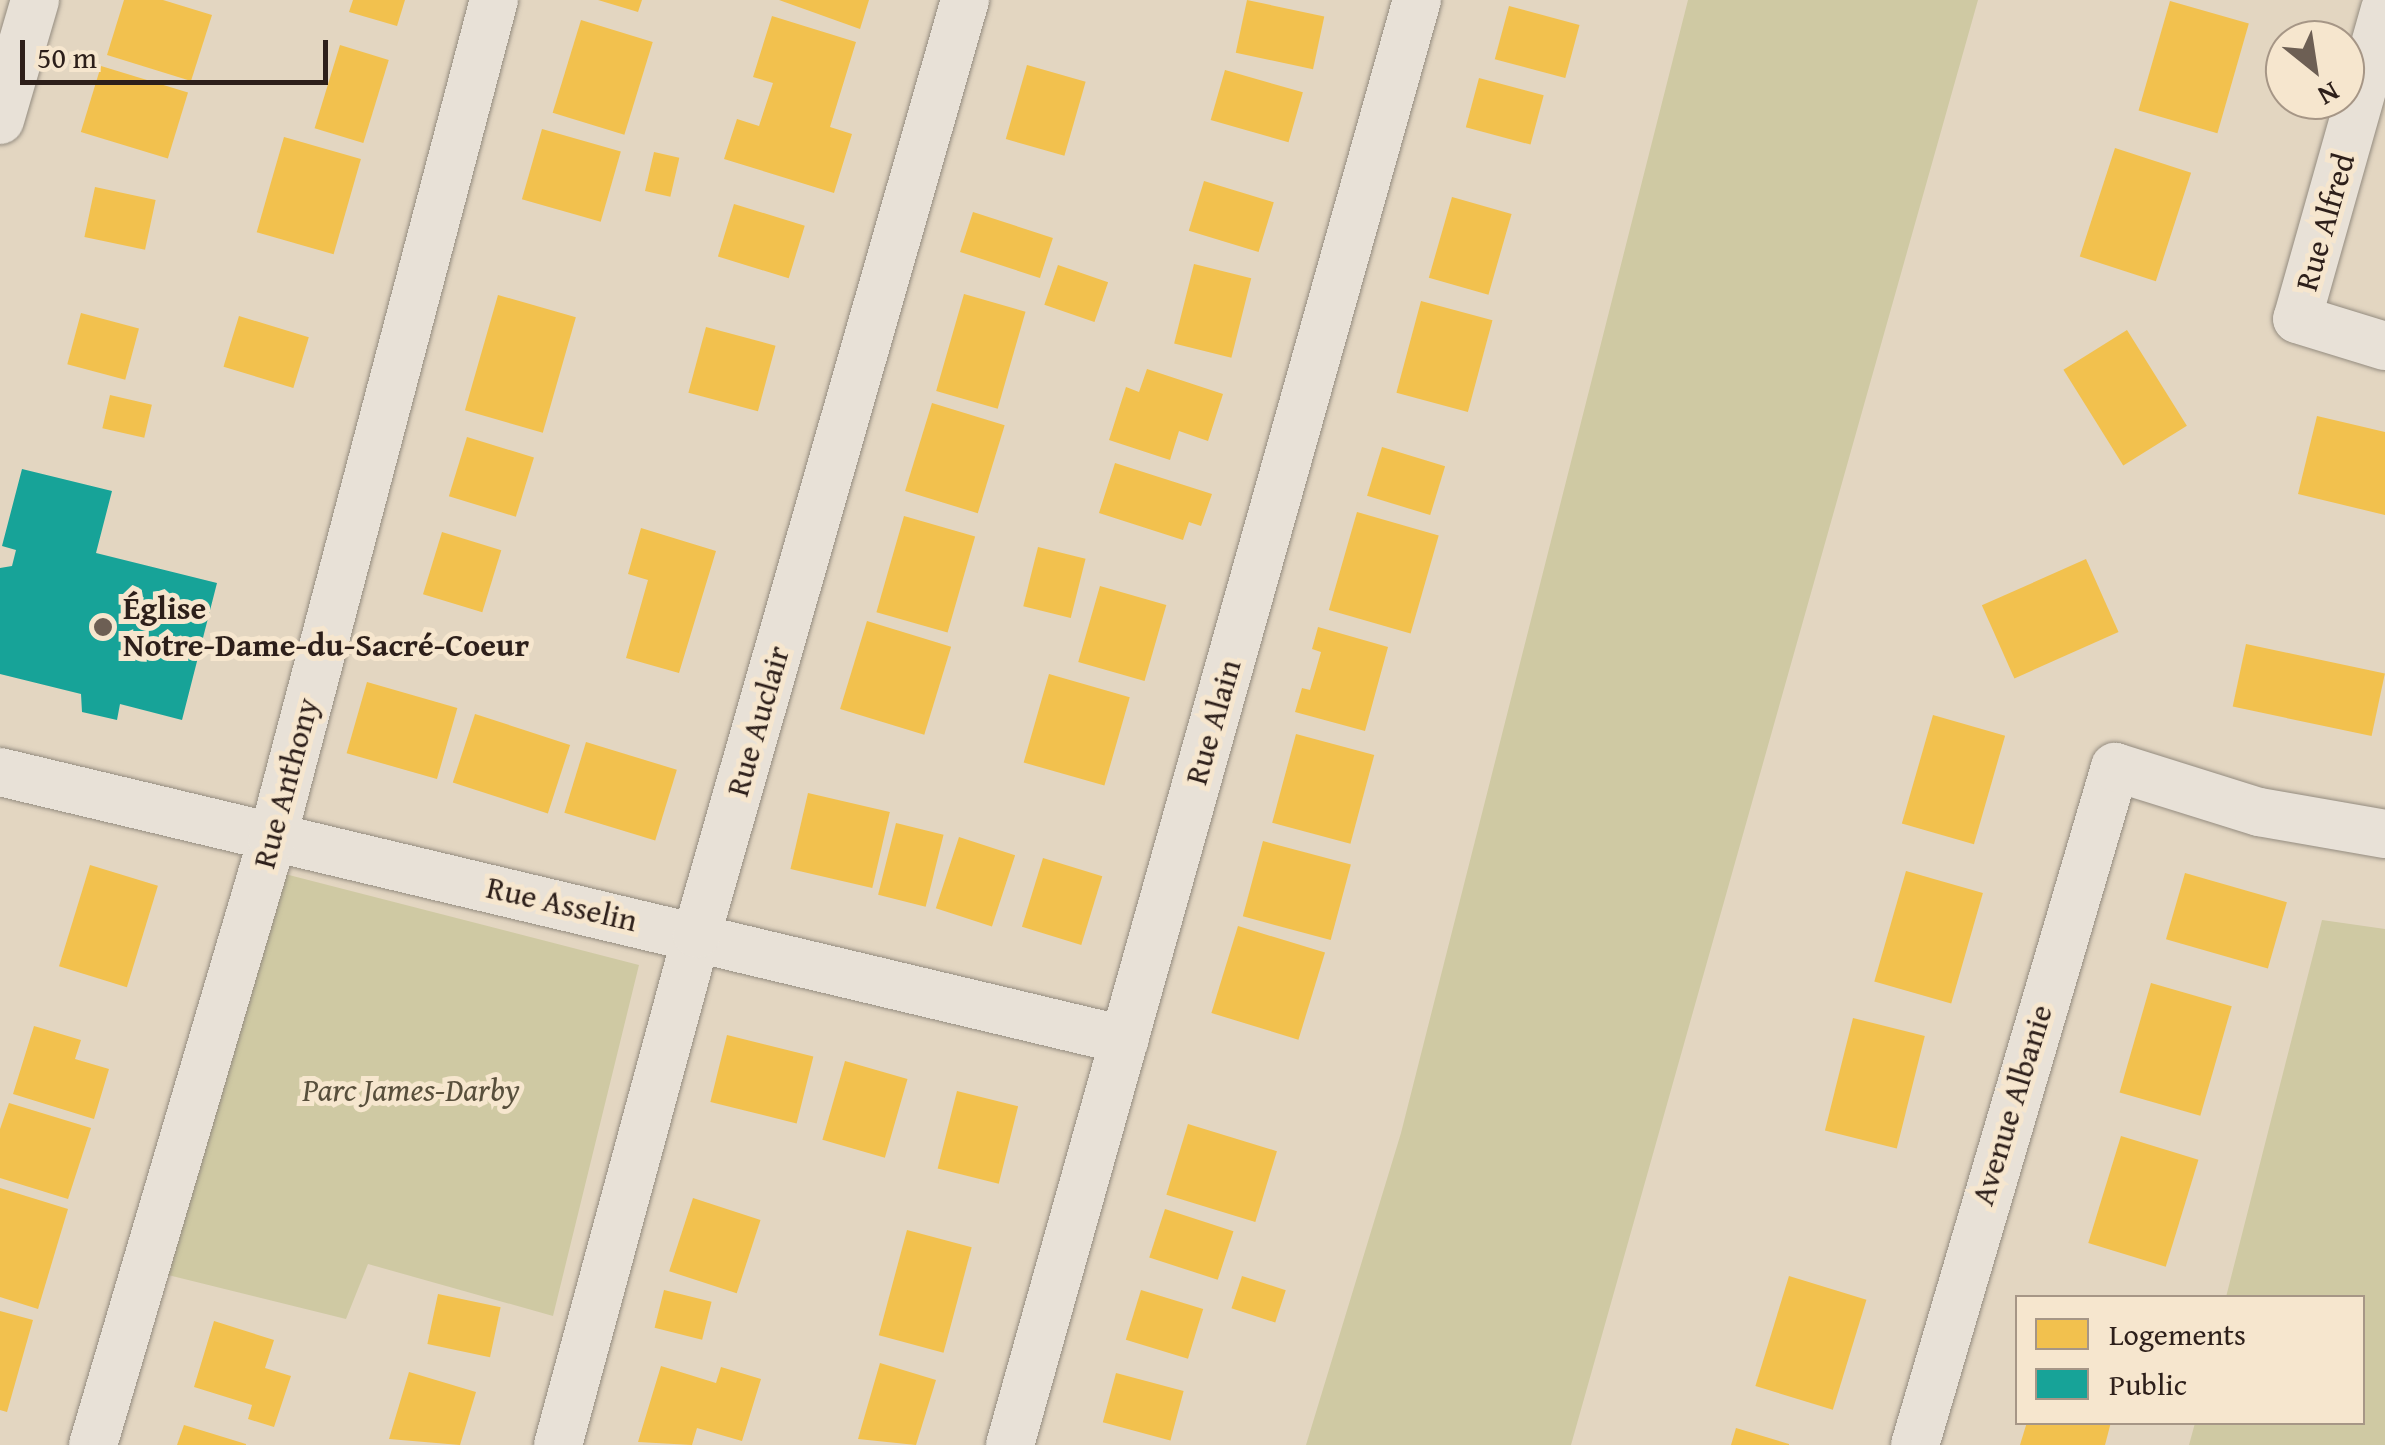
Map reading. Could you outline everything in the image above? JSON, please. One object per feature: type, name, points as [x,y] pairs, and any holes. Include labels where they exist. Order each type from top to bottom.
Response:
[{"type":"street","points":[[0,120],[35,0]]},
{"type":"street","name":"Rue Anthony","points":[[93,1445],[272,840],[494,0]]},
{"type":"street","name":"Rue Auclair","points":[[558,1445],[697,934],[965,0]]},
{"type":"street","name":"Rue Alain","points":[[1010,1445],[1418,0]]},
{"type":"street","name":"Rue Alfred","points":[[2385,9],[2298,320],[2385,346]]},
{"type":"street","name":"Avenue Albanie","points":[[1915,1445],[2114,767],[2260,812],[2385,834]]},
{"type":"street","name":"Rue Asselin","points":[[0,772],[272,840],[697,934],[1124,1040]]},
{"type":"green space","points":[[1688,0],[1978,0],[1571,1445],[1306,1445],[1401,1133]]},
{"type":"green space","name":"Parc James-Darby","points":[[281,873],[639,965],[553,1316],[368,1264],[346,1319],[164,1274]]},
{"type":"green space","points":[[2322,920],[2385,929],[2385,1445],[2189,1445],[2194,1425],[2365,1425],[2365,1295],[2227,1295]]},
{"type":"building: Logements","points":[[124,0],[163,0],[212,15],[191,81],[107,55]]},
{"type":"building: Logements","points":[[353,0],[405,0],[397,26],[349,12]]},
{"type":"building: Logements","points":[[598,0],[642,0],[638,12]]},
{"type":"building: Logements","points":[[779,0],[869,0],[860,29]]},
{"type":"building: Logements","points":[[1247,0],[1324,16],[1313,69],[1236,53]]},
{"type":"building: Logements","points":[[2170,1],[2249,24],[2217,133],[2139,111]]},
{"type":"building: Logements","points":[[1509,6],[1580,25],[1565,78],[1495,59]]},
{"type":"building: Logements","points":[[772,16],[856,42],[830,127],[852,134],[834,193],[724,159],[737,119],[759,126],[773,83],[753,77]]},
{"type":"building: Logements","points":[[581,20],[653,42],[624,135],[553,113]]},
{"type":"building: Logements","points":[[340,45],[389,60],[363,143],[315,128]]},
{"type":"building: Logements","points":[[1027,65],[1086,82],[1064,156],[1006,139]]},
{"type":"building: Logements","points":[[101,66],[188,93],[168,159],[81,132]]},
{"type":"building: Logements","points":[[1225,70],[1303,92],[1289,142],[1211,120]]},
{"type":"building: Logements","points":[[1479,78],[1544,95],[1531,145],[1466,127]]},
{"type":"building: Logements","points":[[542,129],[621,152],[601,222],[522,199]]},
{"type":"building: Logements","points":[[284,137],[361,159],[334,254],[257,232]]},
{"type":"building: Logements","points":[[2115,148],[2191,173],[2156,281],[2080,256]]},
{"type":"building: Logements","points":[[654,152],[679,158],[670,197],[645,191]]},
{"type":"building: Logements","points":[[1204,181],[1274,202],[1259,252],[1189,231]]},
{"type":"building: Logements","points":[[95,187],[156,200],[145,250],[84,237]]},
{"type":"building: Logements","points":[[1452,197],[1512,214],[1488,295],[1429,278]]},
{"type":"building: Logements","points":[[734,204],[805,226],[789,278],[718,257]]},
{"type":"building: Logements","points":[[973,212],[1053,238],[1040,278],[960,252]]},
{"type":"building: Logements","points":[[1194,264],[1251,278],[1231,358],[1174,344]]},
{"type":"building: Logements","points":[[1058,265],[1108,282],[1094,322],[1044,305]]},
{"type":"building: Logements","points":[[964,294],[1026,312],[998,409],[936,391]]},
{"type":"building: Logements","points":[[498,295],[576,317],[543,433],[465,410]]},
{"type":"building: Logements","points":[[1421,301],[1492,320],[1468,412],[1396,393]]},
{"type":"building: Logements","points":[[81,313],[139,329],[125,380],[67,364]]},
{"type":"building: Logements","points":[[239,316],[309,337],[293,388],[224,367]]},
{"type":"building: Logements","points":[[706,327],[776,346],[758,411],[688,393]]},
{"type":"building: Logements","points":[[2127,330],[2187,426],[2123,466],[2063,370]]},
{"type":"building: Logements","points":[[1147,369],[1223,394],[1208,441],[1179,431],[1170,460],[1109,440],[1126,387],[1139,392]]},
{"type":"building: Logements","points":[[110,395],[152,405],[144,438],[102,428]]},
{"type":"building: Logements","points":[[932,403],[1005,425],[978,513],[905,491]]},
{"type":"building: Logements","points":[[2317,416],[2385,432],[2385,515],[2298,494]]},
{"type":"building: Logements","points":[[467,437],[534,457],[516,517],[449,496]]},
{"type":"building: Logements","points":[[1382,447],[1445,466],[1430,515],[1367,496]]},
{"type":"building: Logements","points":[[1115,463],[1212,494],[1201,526],[1189,522],[1183,540],[1099,513]]},
{"type":"building: Logements","points":[[1357,512],[1439,535],[1411,633],[1329,610]]},
{"type":"building: Logements","points":[[904,516],[975,536],[948,633],[876,612]]},
{"type":"building: Logements","points":[[641,528],[716,551],[679,673],[626,658],[648,580],[628,574]]},
{"type":"building: Logements","points":[[442,532],[501,550],[482,612],[423,594]]},
{"type":"building: Logements","points":[[1038,547],[1086,559],[1071,618],[1023,606]]},
{"type":"building: Logements","points":[[2086,559],[2119,632],[2014,678],[1982,605]]},
{"type":"building: Logements","points":[[1100,586],[1166,605],[1145,681],[1078,662]]},
{"type":"building: Logements","points":[[867,621],[951,647],[924,735],[840,709]]},
{"type":"building: Logements","points":[[1318,627],[1388,647],[1365,731],[1295,712],[1302,688],[1310,690],[1321,652],[1312,649]]},
{"type":"building: Logements","points":[[2246,644],[2385,674],[2372,736],[2233,707]]},
{"type":"building: Logements","points":[[1049,674],[1130,697],[1104,786],[1024,762]]},
{"type":"building: Logements","points":[[367,682],[457,708],[437,779],[347,753]]},
{"type":"building: Logements","points":[[475,714],[570,745],[548,813],[453,782]]},
{"type":"building: Logements","points":[[1933,715],[2005,736],[1974,844],[1902,824]]},
{"type":"building: Logements","points":[[1296,734],[1374,755],[1350,844],[1272,823]]},
{"type":"building: Logements","points":[[586,742],[677,770],[655,841],[564,813]]},
{"type":"building: Logements","points":[[808,793],[890,812],[872,888],[790,869]]},
{"type":"building: Logements","points":[[896,823],[944,835],[926,907],[878,895]]},
{"type":"building: Logements","points":[[959,837],[1015,855],[992,927],[936,908]]},
{"type":"building: Logements","points":[[1263,841],[1351,865],[1331,940],[1243,916]]},
{"type":"building: Logements","points":[[1043,858],[1102,876],[1081,945],[1022,927]]},
{"type":"building: Logements","points":[[90,865],[158,886],[127,987],[59,966]]},
{"type":"building: Logements","points":[[1906,871],[1983,893],[1951,1004],[1874,982]]},
{"type":"building: Logements","points":[[2185,873],[2287,902],[2268,969],[2166,939]]},
{"type":"building: Logements","points":[[1238,926],[1325,953],[1298,1040],[1211,1013]]},
{"type":"building: Logements","points":[[2151,983],[2232,1006],[2200,1116],[2120,1093]]},
{"type":"building: Logements","points":[[1853,1018],[1925,1036],[1897,1148],[1825,1131]]},
{"type":"building: Logements","points":[[34,1026],[81,1040],[75,1059],[109,1069],[94,1119],[13,1094]]},
{"type":"building: Logements","points":[[727,1035],[813,1057],[797,1123],[710,1102]]},
{"type":"building: Logements","points":[[845,1061],[907,1079],[885,1158],[822,1140]]},
{"type":"building: Logements","points":[[957,1091],[1018,1106],[999,1184],[938,1169]]},
{"type":"building: Logements","points":[[9,1103],[91,1128],[68,1199],[0,1178],[0,1129]]},
{"type":"building: Logements","points":[[1188,1124],[1277,1151],[1255,1222],[1166,1195]]},
{"type":"building: Logements","points":[[2121,1136],[2198,1160],[2166,1267],[2088,1243]]},
{"type":"building: Logements","points":[[0,1188],[68,1209],[38,1309],[0,1297]]},
{"type":"building: Logements","points":[[693,1198],[761,1220],[737,1293],[669,1271]]},
{"type":"building: Logements","points":[[1165,1209],[1233,1231],[1218,1280],[1149,1258]]},
{"type":"building: Logements","points":[[907,1230],[972,1247],[944,1353],[879,1335]]},
{"type":"building: Logements","points":[[1242,1276],[1286,1290],[1275,1323],[1231,1308]]},
{"type":"building: Logements","points":[[1789,1276],[1866,1300],[1833,1410],[1755,1386]]},
{"type":"building: Logements","points":[[664,1290],[712,1302],[702,1340],[655,1328]]},
{"type":"building: Logements","points":[[1141,1290],[1203,1309],[1188,1359],[1126,1340]]},
{"type":"building: Logements","points":[[438,1294],[501,1307],[490,1357],[427,1344]]},
{"type":"building: Logements","points":[[0,1311],[33,1320],[7,1412],[0,1410]]},
{"type":"building: Logements","points":[[214,1321],[274,1340],[265,1368],[291,1376],[274,1427],[248,1419],[252,1405],[194,1387]]},
{"type":"building: Logements","points":[[880,1363],[936,1380],[916,1445],[858,1439]]},
{"type":"building: Logements","points":[[661,1366],[716,1383],[721,1367],[761,1379],[742,1441],[697,1428],[692,1445],[638,1442]]},
{"type":"building: Logements","points":[[409,1372],[476,1392],[460,1445],[389,1439]]},
{"type":"building: Logements","points":[[1116,1373],[1184,1391],[1170,1440],[1103,1422]]},
{"type":"building: Logements","points":[[184,1425],[246,1444],[246,1445],[177,1445]]},
{"type":"building: Logements","points":[[2026,1425],[2110,1425],[2105,1445],[2020,1445]]},
{"type":"building: Logements","points":[[1736,1428],[1789,1444],[1789,1445],[1731,1445]]},
{"type":"building: Public","name":"Église Notre-Dame-du-Sacré-Coeur","points":[[22,469],[112,491],[96,553],[217,583],[182,720],[120,704],[117,720],[82,712],[81,694],[0,674],[0,568],[12,566],[16,550],[2,546]]},
{"type":"place","name":"Église Notre-Dame-du-Sacré-Coeur","points":[[103,627]]}]
